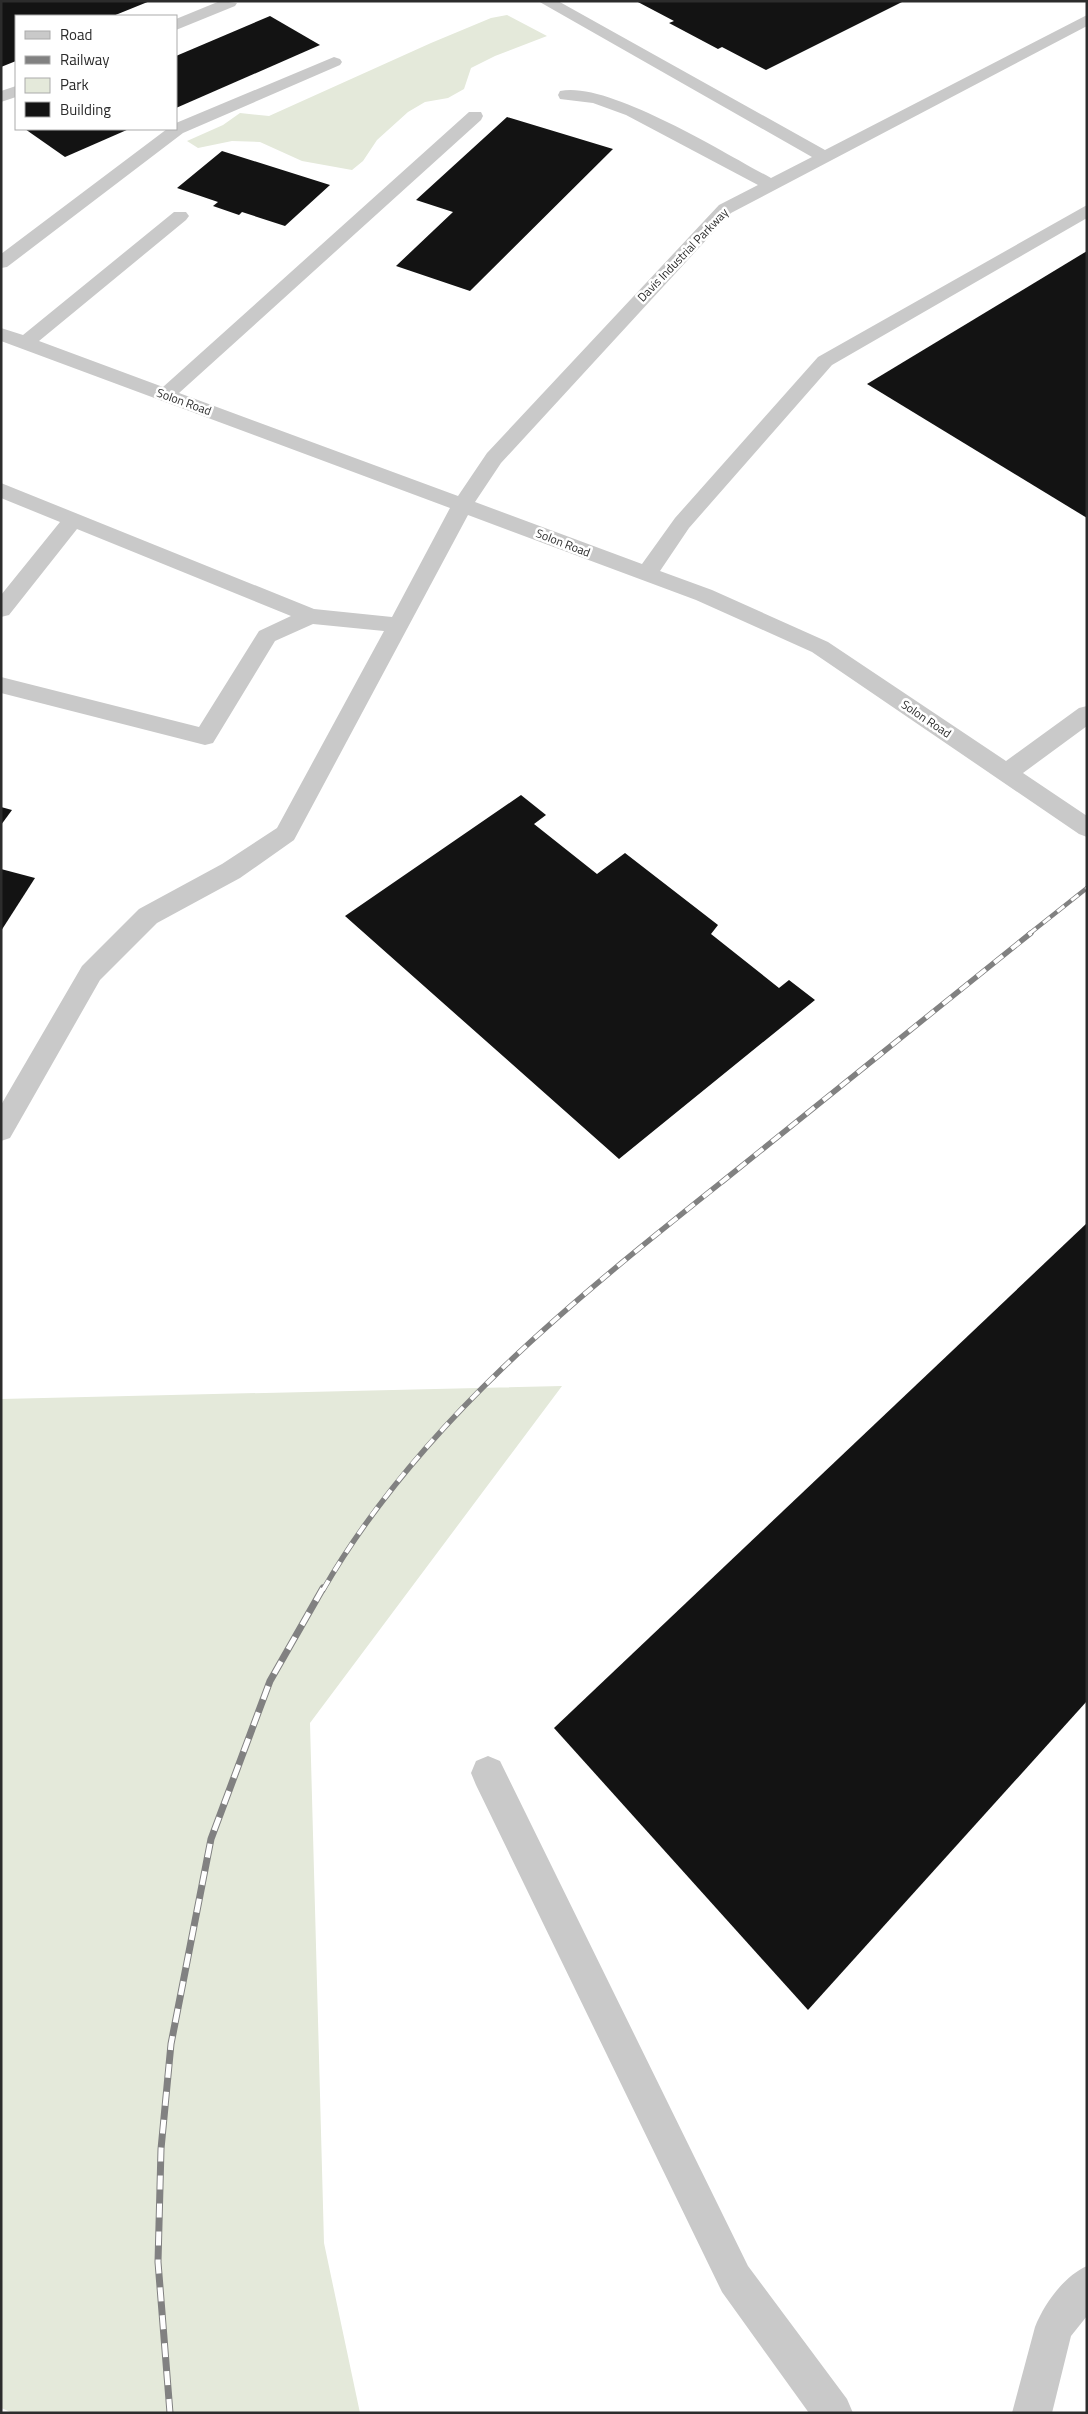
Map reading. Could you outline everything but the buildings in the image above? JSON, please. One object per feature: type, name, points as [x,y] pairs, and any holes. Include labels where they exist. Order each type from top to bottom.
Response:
[{"type":"street","points":[[546,1],[825,156]]},
{"type":"street","points":[[178,24],[229,3]]},
{"type":"street","name":"Davis Industrial Parkway","points":[[1,1130],[91,973],[148,916],[231,871],[286,834],[463,504],[494,458],[725,209],[1087,20]]},
{"type":"street","points":[[178,129],[334,62]]},
{"type":"street","points":[[1,97],[15,91]]},
{"type":"street","points":[[566,95],[595,98],[632,111],[771,185]]},
{"type":"street","points":[[166,395],[475,116]]},
{"type":"street","points":[[1,263],[176,130]]},
{"type":"street","points":[[646,575],[682,523],[825,361],[1087,210]]},
{"type":"street","points":[[25,343],[180,216]]},
{"type":"street","name":"Solon Road","points":[[1,334],[704,595],[820,647],[1087,828]]},
{"type":"street","points":[[1,490],[311,616],[397,625]]},
{"type":"street","points":[[1,610],[73,519]]},
{"type":"street","points":[[1,685],[205,736],[267,636],[311,616]]},
{"type":"street","points":[[1006,773],[1087,714]]},
{"type":"street","points":[[488,1773],[735,2279],[833,2413]]},
{"type":"street","points":[[1032,2413],[1054,2328],[1087,2285]]},
{"type":"green space","points":[[507,15],[547,36],[495,56],[471,68],[464,89],[448,98],[425,102],[408,112],[377,140],[363,161],[352,170],[302,161],[260,142],[232,141],[198,148],[187,141],[223,125],[240,113],[269,116],[431,43],[491,18]]},
{"type":"green space","points":[[562,1386],[310,1723],[324,2243],[360,2413],[13,2413],[1,2408],[1,1399]]},
{"type":"railway","points":[[1029,934],[1087,888]]},
{"type":"railway","points":[[323,1590],[362,1529],[405,1472],[453,1418],[504,1367],[612,1271],[1031,933]]},
{"type":"railway","points":[[170,2413],[158,2262],[161,2149],[171,2044],[211,1839],[270,1681],[323,1588]]}]
